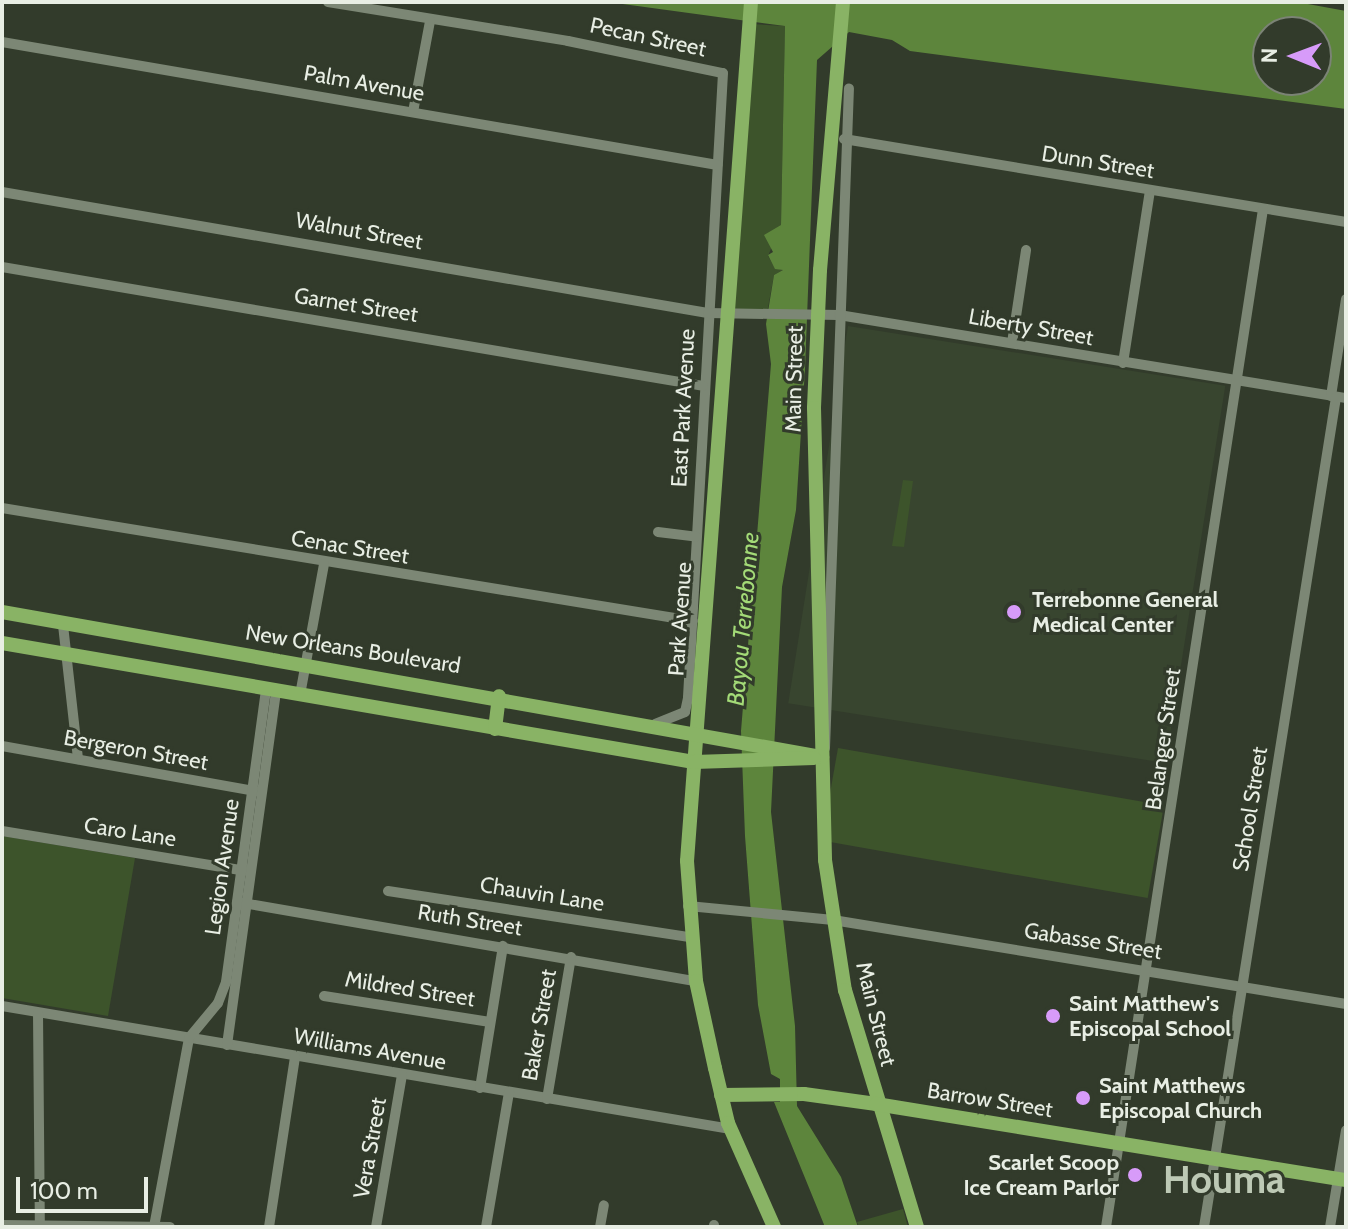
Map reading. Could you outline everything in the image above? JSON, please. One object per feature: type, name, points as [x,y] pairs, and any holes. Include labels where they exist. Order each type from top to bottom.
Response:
[{"type":"main road","name":"Park Avenue","points":[[751,2],[697,670],[688,906],[696,981],[721,1095],[731,1129],[774,1227]]},
{"type":"main road","name":"Main Street","points":[[843,2],[820,270],[814,408],[825,860],[845,990],[876,1104],[917,1227]]},
{"type":"main road","name":"New Orleans Boulevard","points":[[2,612],[63,625],[499,696],[822,757]]},
{"type":"main road","points":[[2,643],[694,762],[782,763],[822,757]]},
{"type":"main road","points":[[495,729],[499,696]]},
{"type":"main road","name":"Barrow Street","points":[[721,1095],[804,1094],[1342,1180]]},
{"type":"street","name":"Pecan Street","points":[[328,2],[568,41],[723,73]]},
{"type":"street","points":[[413,112],[430,21]]},
{"type":"street","name":"Palm Avenue","points":[[2,42],[718,165]]},
{"type":"street","name":"East Park Avenue","points":[[655,724],[685,712],[693,621],[703,386],[723,73]]},
{"type":"street","name":"Main Street","points":[[822,757],[830,734],[844,139],[849,88]]},
{"type":"street","name":"Dunn Street","points":[[844,139],[1346,222]]},
{"type":"street","points":[[1123,363],[1150,191]]},
{"type":"street","name":"Walnut Street","points":[[2,192],[708,313]]},
{"type":"street","name":"Belanger Street","points":[[1106,1227],[1263,209]]},
{"type":"street","points":[[1012,343],[1026,250]]},
{"type":"street","name":"Garnet Street","points":[[2,267],[703,386]]},
{"type":"street","name":"School Street","points":[[1204,1227],[1338,397],[1346,299]]},
{"type":"street","name":"Liberty Street","points":[[708,313],[839,315],[1338,397]]},
{"type":"street","name":"Cenac Street","points":[[2,508],[324,564],[693,621]]},
{"type":"street","points":[[658,532],[696,537]]},
{"type":"street","points":[[300,695],[324,564]]},
{"type":"street","points":[[63,625],[64,656],[73,685],[78,759]]},
{"type":"street","name":"Legion Avenue","points":[[227,1045],[232,977],[271,691]]},
{"type":"street","name":"Bergeron Street","points":[[2,746],[258,792]]},
{"type":"street","name":"Caro Lane","points":[[2,831],[246,871]]},
{"type":"street","name":"Chauvin Lane","points":[[388,891],[690,937]]},
{"type":"street","name":"Ruth Street","points":[[242,903],[571,957],[696,981]]},
{"type":"street","name":"Gabasse Street","points":[[688,906],[833,920],[1346,1004]]},
{"type":"street","points":[[480,1088],[503,946]]},
{"type":"street","name":"Baker Street","points":[[547,1099],[571,957]]},
{"type":"street","name":"Legion Avenue","points":[[189,1038],[218,1003],[232,977]]},
{"type":"street","name":"Mildred Street","points":[[324,996],[490,1022]]},
{"type":"street","name":"Williams Avenue","points":[[2,1006],[731,1129]]},
{"type":"street","points":[[38,1013],[40,1226]]},
{"type":"street","points":[[154,1226],[189,1038]]},
{"type":"street","points":[[269,1227],[295,1057]]},
{"type":"street","name":"Vera Street","points":[[376,1227],[402,1075]]},
{"type":"street","points":[[486,1227],[509,1092]]},
{"type":"street","points":[[1330,1227],[1342,1180],[1346,1130]]},
{"type":"street","points":[[600,1227],[604,1205]]},
{"type":"street","points":[[2,1225],[170,1227]]},
{"type":"shaded area","points":[[608,2],[1297,2],[1346,11],[1346,109],[910,51],[892,40],[849,32],[817,60],[805,369],[796,510],[782,587],[771,812],[795,1026],[797,1106],[841,1177],[858,1227],[825,1227],[774,1102],[780,1102],[780,1079],[771,1074],[758,1005],[745,836],[741,731],[771,364],[766,324],[774,275],[783,270],[775,269],[768,255],[773,252],[764,235],[781,225],[785,26]]},
{"type":"shaded area","points":[[751,24],[785,26],[781,225],[768,256],[775,268],[783,270],[774,275],[767,313],[726,313]]},
{"type":"shaded area","name":"Terrebonne General Medical Center","points":[[848,326],[1225,386],[1166,763],[788,703]]},
{"type":"shaded area","points":[[903,480],[913,481],[904,547],[892,546]]},
{"type":"shaded area","points":[[838,748],[1164,805],[1148,898],[822,841]]},
{"type":"shaded area","points":[[2,836],[135,858],[108,1016],[2,998]]},
{"type":"shaded area","points":[[903,1209],[908,1227],[859,1227],[857,1222]]},
{"type":"place","name":"Terrebonne General Medical Center","points":[[1014,612]]},
{"type":"place","name":"Saint Matthew's Episcopal School","points":[[1053,1016]]},
{"type":"place","name":"Saint Matthews Episcopal Church","points":[[1083,1098]]},
{"type":"place","name":"Scarlet Scoop Ice Cream Parlor","points":[[1135,1175]]},
{"type":"district","name":"Houma","points":[[1224,1180]]},
{"type":"water label","name":"Bayou Terrebonne","points":[[743,619]]}]
